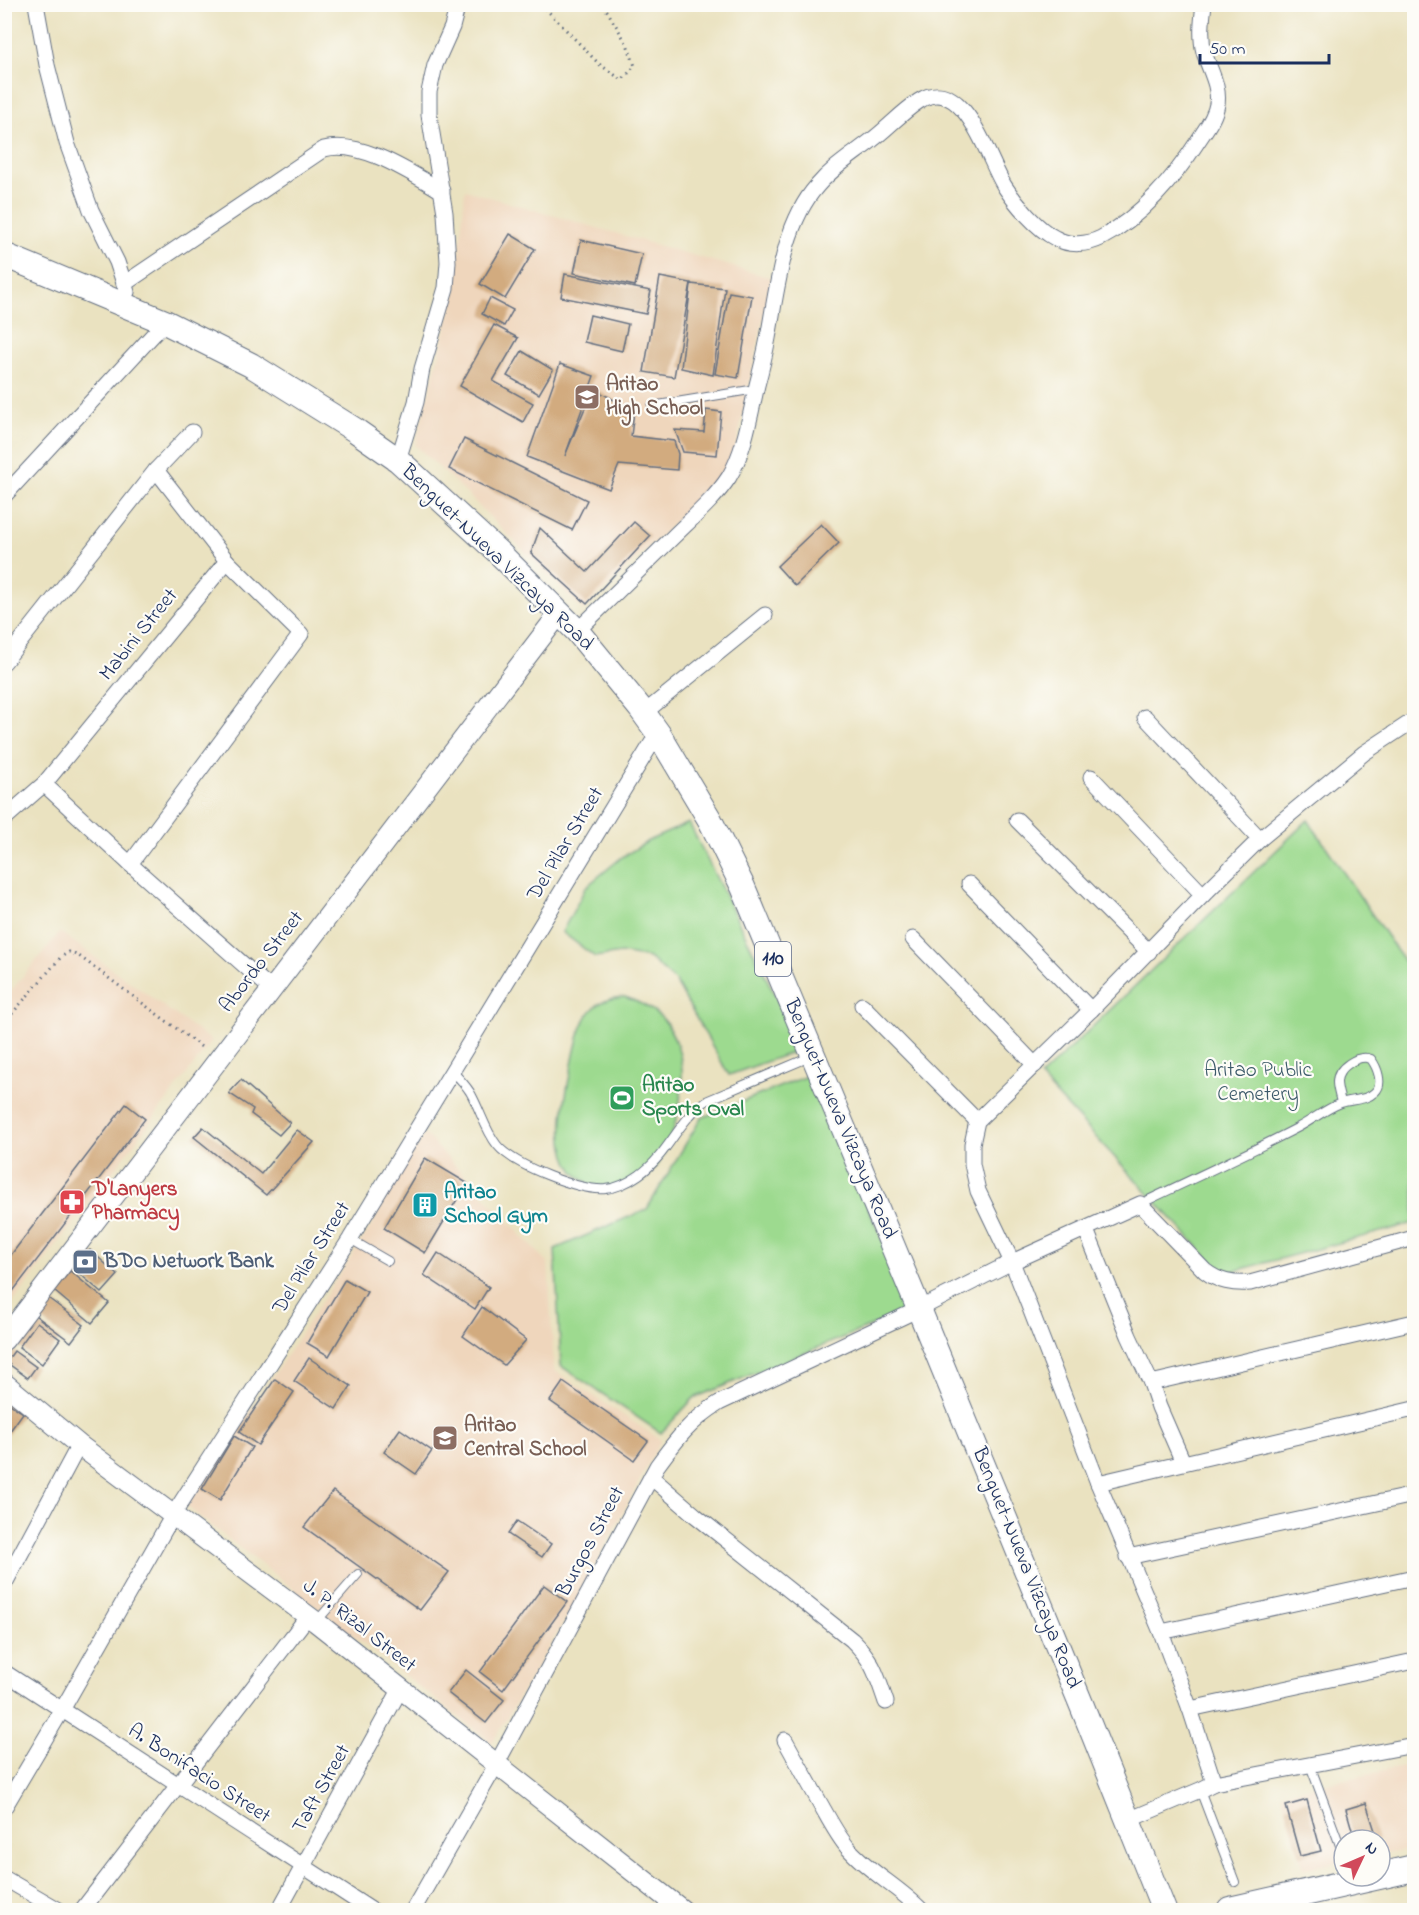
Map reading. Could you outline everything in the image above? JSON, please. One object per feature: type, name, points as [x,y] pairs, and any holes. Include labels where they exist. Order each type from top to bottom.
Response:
[{"type":"highway","points":[[1392,1872],[1414,1868]]},
{"type":"highway","points":[[1230,1911],[1332,1884]]},
{"type":"main road","name":"Benguet-Nueva Vizcaya Road","points":[[4,255],[165,322],[251,365],[355,430],[398,460],[499,553],[577,631],[644,713],[715,829],[742,887],[919,1309],[1164,1911]]},
{"type":"street","points":[[36,4],[47,65],[68,143],[91,210],[117,262],[133,309]]},
{"type":"street","points":[[398,460],[446,288],[448,262],[442,191],[429,115],[429,92],[435,65],[452,27],[458,4]]},
{"type":"street","points":[[577,631],[685,526],[730,476],[740,451],[756,389],[780,266],[799,212],[815,187],[839,163],[871,141],[922,99],[931,95],[941,96],[959,106],[971,118],[1005,186],[1025,213],[1049,235],[1064,243],[1076,244],[1101,238],[1151,200],[1187,158],[1215,112],[1218,94],[1202,36],[1204,4]]},
{"type":"street","points":[[124,284],[309,158],[334,146],[351,148],[375,156],[442,191]]},
{"type":"street","points":[[4,496],[165,322]]},
{"type":"street","points":[[4,662],[156,470],[192,432]]},
{"type":"street","points":[[130,864],[301,634],[227,561],[156,470]]},
{"type":"street","name":"Mabini Street","points":[[4,819],[44,784],[227,561]]},
{"type":"street","name":"Abordo Street","points":[[4,1340],[559,614]]},
{"type":"street","points":[[644,713],[765,615]]},
{"type":"street","points":[[1144,717],[1260,839]]},
{"type":"street","points":[[1207,1787],[1190,1709],[1161,1632],[1098,1483],[1012,1262],[978,1191],[972,1164],[972,1144],[977,1121],[1091,1010],[1260,839],[1364,753],[1414,720]]},
{"type":"street","name":"Del Pilar Street","points":[[4,1808],[173,1515],[350,1239],[658,733]]},
{"type":"street","points":[[1091,777],[1203,895]]},
{"type":"street","points":[[44,784],[271,989]]},
{"type":"street","points":[[1017,820],[1149,952]]},
{"type":"street","points":[[969,884],[1091,1010]]},
{"type":"street","points":[[913,939],[1035,1065]]},
{"type":"street","points":[[862,1005],[977,1121]]},
{"type":"street","points":[[1140,1204],[1205,1271],[1233,1284],[1250,1283],[1414,1238]]},
{"type":"street","name":"Burgos Street","points":[[413,1911],[496,1765],[657,1466],[685,1429],[719,1403],[919,1309],[1012,1262],[1140,1204]]},
{"type":"street","points":[[1086,1230],[1183,1462]]},
{"type":"street","points":[[1151,1383],[1414,1322]]},
{"type":"street","name":"J. P. Rizal Street","points":[[4,1383],[79,1445],[401,1688],[682,1911]]},
{"type":"street","points":[[1098,1483],[1414,1409]]},
{"type":"street","points":[[4,1585],[79,1445]]},
{"type":"street","points":[[651,1477],[696,1516],[852,1640],[872,1665],[886,1702]]},
{"type":"street","points":[[1128,1557],[1414,1495]]},
{"type":"street","points":[[1161,1632],[1414,1577]]},
{"type":"street","points":[[82,1911],[177,1785],[312,1619]]},
{"type":"street","points":[[1190,1709],[1414,1661]]},
{"type":"street","name":"A. Bonifacio Street","points":[[4,1672],[371,1911]]},
{"type":"street","name":"Taft Street","points":[[279,1911],[401,1688]]},
{"type":"street","points":[[785,1740],[846,1846],[889,1885],[907,1896],[921,1911]]},
{"type":"street","points":[[1126,1821],[1207,1787],[1414,1744]]},
{"type":"street","points":[[4,1878],[59,1911]]},
{"type":"lane","points":[[652,406],[756,389]]},
{"type":"lane","points":[[452,1071],[471,1094],[490,1135],[502,1151],[544,1174],[575,1184],[604,1189],[621,1186],[640,1175],[660,1156],[692,1112],[706,1101],[814,1055]]},
{"type":"lane","points":[[1140,1204],[1298,1128],[1341,1103],[1362,1099],[1373,1094],[1380,1082],[1376,1066],[1371,1059],[1364,1057],[1353,1061],[1339,1075],[1337,1083],[1341,1103]]},
{"type":"lane","points":[[350,1239],[388,1261]]},
{"type":"lane","points":[[312,1619],[358,1574]]},
{"type":"lane","points":[[1310,1765],[1334,1828]]},
{"type":"lane","points":[[1207,1787],[1235,1882]]},
{"type":"path","points":[[541,4],[599,64],[622,80],[635,66],[627,44],[603,4]]},
{"type":"path","points":[[4,1023],[61,957],[69,952],[80,956],[218,1059]]},
{"type":"shaded area","name":"Aritao High School","points":[[465,190],[772,278],[732,466],[718,489],[700,498],[583,610],[415,445],[456,290]]},
{"type":"shaded area","points":[[60,932],[212,1041],[5,1313],[5,998]]},
{"type":"shaded area","name":"Aritao Central School","points":[[425,1134],[548,1263],[554,1370],[661,1440],[574,1605],[492,1743],[186,1506],[371,1226],[388,1192]]},
{"type":"shaded area","points":[[1412,1765],[1414,1849],[1392,1853],[1392,1828],[1332,1828],[1332,1863],[1303,1869],[1281,1793]]},
{"type":"green space","name":"Aritao Public Cemetery","points":[[1308,820],[1414,976],[1414,1223],[1223,1274],[1040,1077]]},
{"type":"green space","points":[[689,823],[802,1049],[729,1075],[675,981],[649,958],[621,953],[595,957],[562,932],[586,887],[622,857],[650,840]]},
{"type":"green space","name":"Aritao Sports Oval","points":[[625,997],[653,1011],[667,1024],[681,1059],[682,1071],[679,1106],[674,1127],[668,1146],[658,1164],[646,1178],[632,1187],[614,1190],[593,1185],[578,1176],[568,1162],[564,1145],[564,1107],[578,1038],[584,1022],[599,1004]]},
{"type":"green space","points":[[809,1075],[913,1309],[694,1398],[661,1433],[561,1366],[555,1249],[647,1209],[701,1118]]},
{"type":"building","points":[[510,234],[535,249],[505,299],[480,284]]},
{"type":"building","points":[[581,240],[642,254],[635,286],[574,273]]},
{"type":"building","points":[[565,274],[651,291],[646,314],[561,297]]},
{"type":"building","points":[[660,277],[691,283],[674,377],[644,372]]},
{"type":"building","points":[[691,284],[725,288],[713,375],[681,368]]},
{"type":"building","points":[[729,292],[752,296],[738,378],[715,374]]},
{"type":"building","points":[[490,298],[513,310],[504,326],[482,314]]},
{"type":"building","points":[[590,315],[628,324],[622,351],[584,342]]},
{"type":"building","points":[[494,325],[518,338],[493,381],[533,403],[523,422],[460,386]]},
{"type":"building","points":[[522,351],[553,370],[539,394],[507,376]]},
{"type":"building","points":[[560,364],[594,376],[565,456],[590,396],[598,391],[634,411],[631,436],[674,441],[678,454],[677,470],[619,465],[609,489],[527,457]]},
{"type":"building","points":[[706,410],[721,412],[717,455],[683,452],[675,430],[704,432]]},
{"type":"building","points":[[464,439],[587,500],[572,530],[449,469]]},
{"type":"building","points":[[634,522],[650,536],[587,604],[531,553],[540,528],[587,572]]},
{"type":"building","points":[[821,524],[839,543],[795,586],[777,566]]},
{"type":"building","points":[[241,1080],[290,1123],[279,1135],[251,1114],[253,1109],[229,1093]]},
{"type":"building","points":[[126,1104],[145,1119],[4,1303],[4,1264]]},
{"type":"building","points":[[203,1127],[261,1174],[297,1130],[314,1142],[266,1195],[194,1137]]},
{"type":"building","name":"Aritao School Gym","points":[[425,1158],[467,1183],[425,1253],[384,1228]]},
{"type":"building","points":[[90,1250],[118,1275],[102,1293],[73,1268]]},
{"type":"building","points":[[438,1253],[489,1287],[475,1309],[424,1275]]},
{"type":"building","points":[[70,1271],[109,1303],[92,1323],[54,1291]]},
{"type":"building","points":[[345,1279],[367,1292],[329,1356],[307,1343]]},
{"type":"building","points":[[48,1298],[84,1325],[71,1342],[35,1315]]},
{"type":"building","points":[[482,1307],[526,1340],[504,1365],[463,1336]]},
{"type":"building","points":[[37,1322],[60,1339],[42,1364],[19,1347]]},
{"type":"building","points":[[14,1351],[36,1367],[28,1378],[6,1362]]},
{"type":"building","points":[[309,1358],[351,1386],[336,1409],[294,1381]]},
{"type":"building","points":[[275,1379],[294,1392],[258,1445],[239,1432]]},
{"type":"building","points":[[563,1382],[648,1441],[634,1460],[550,1401]]},
{"type":"building","points":[[4,1400],[23,1413],[7,1435],[4,1434]]},
{"type":"building","points":[[400,1429],[432,1451],[416,1474],[384,1452]]},
{"type":"building","points":[[234,1436],[252,1447],[220,1500],[202,1489]]},
{"type":"building","points":[[333,1491],[449,1572],[420,1610],[304,1527]]},
{"type":"building","points":[[517,1521],[551,1544],[542,1557],[508,1534]]},
{"type":"building","points":[[544,1585],[567,1602],[503,1690],[480,1672]]},
{"type":"building","points":[[466,1670],[504,1700],[486,1723],[448,1693]]},
{"type":"building","points":[[1307,1800],[1321,1851],[1300,1856],[1286,1806]]},
{"type":"building","points":[[1366,1803],[1374,1828],[1352,1828],[1346,1809]]},
{"type":"place","name":"Aritao High School","points":[[587,397]]},
{"type":"place","name":"Aritao Sports Oval","points":[[622,1098]]},
{"type":"place","name":"D'Lanyers Pharmacy","points":[[72,1202]]},
{"type":"place","name":"Aritao School Gym","points":[[425,1205]]},
{"type":"place","name":"BDO Network Bank","points":[[85,1262]]},
{"type":"place","name":"Aritao Central School","points":[[445,1438]]}]
